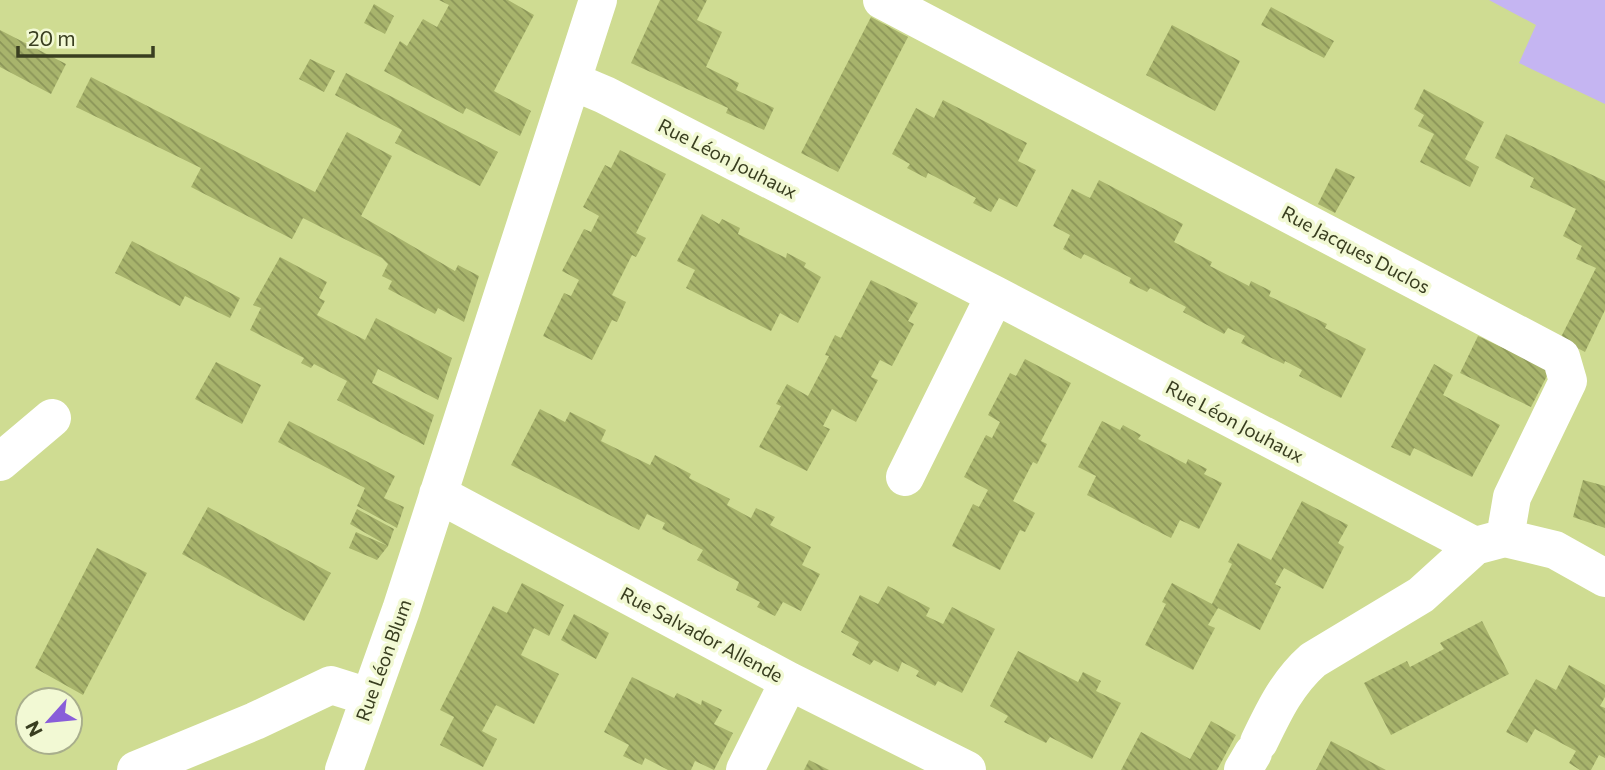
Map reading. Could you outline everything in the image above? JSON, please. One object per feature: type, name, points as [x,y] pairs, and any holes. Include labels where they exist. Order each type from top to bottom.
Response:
[{"type":"street","name":"Rue Léon Blum","points":[[344,770],[421,551],[598,0]]},
{"type":"street","name":"Rue Jacques Duclos","points":[[881,0],[1561,357],[1568,382],[1490,542]]},
{"type":"street","name":"Rue Léon Jouhaux","points":[[572,81],[1490,542]]},
{"type":"street","points":[[905,477],[995,295]]},
{"type":"street","points":[[0,462],[52,418]]},
{"type":"street","name":"Rue Salvador Allende","points":[[438,494],[789,681],[967,770]]},
{"type":"street","points":[[1252,755],[1283,694],[1297,674],[1312,660],[1421,595],[1490,542],[1555,550],[1605,578]]},
{"type":"street","points":[[745,770],[789,681]]},
{"type":"street","points":[[136,770],[256,721],[331,685],[369,697]]},
{"type":"shaded area","points":[[1489,0],[1605,0],[1605,104],[1519,63],[1536,25]]},
{"type":"building","points":[[439,0],[508,0],[534,15],[494,91],[531,111],[520,136],[466,108],[463,114],[384,71],[400,41],[407,46],[423,19],[437,27],[449,5]]},
{"type":"building","points":[[660,0],[707,0],[697,20],[722,32],[706,67],[739,83],[736,90],[774,108],[764,130],[726,113],[728,108],[631,63]]},
{"type":"building","points":[[374,4],[394,16],[385,34],[364,23]]},
{"type":"building","points":[[1271,7],[1334,41],[1324,58],[1261,25]]},
{"type":"building","points":[[871,17],[908,37],[838,172],[801,153]]},
{"type":"building","points":[[1172,25],[1240,61],[1215,111],[1146,75]]},
{"type":"building","points":[[0,30],[66,64],[51,94],[0,67]]},
{"type":"building","points":[[310,59],[335,71],[324,92],[299,79]]},
{"type":"building","points":[[346,73],[498,152],[480,186],[395,143],[402,130],[335,95]]},
{"type":"building","points":[[91,77],[315,192],[347,132],[392,156],[361,216],[455,271],[458,265],[479,276],[464,322],[438,308],[435,314],[388,289],[392,281],[382,276],[388,264],[382,258],[303,218],[292,239],[191,187],[201,168],[76,107]]},
{"type":"building","points":[[1424,89],[1484,122],[1465,159],[1479,167],[1470,187],[1420,162],[1434,134],[1418,126],[1424,115],[1414,109]]},
{"type":"building","points":[[943,100],[1027,143],[1018,161],[1036,170],[1017,207],[999,198],[991,212],[973,203],[976,198],[928,173],[926,178],[907,168],[910,164],[892,154],[916,108],[934,118]]},
{"type":"building","points":[[1506,134],[1605,181],[1605,310],[1585,352],[1560,339],[1596,268],[1576,259],[1582,246],[1563,236],[1576,209],[1530,187],[1534,178],[1495,158]]},
{"type":"building","points":[[620,150],[666,174],[636,233],[646,238],[636,257],[632,255],[612,295],[626,302],[617,322],[612,320],[592,360],[543,336],[564,293],[571,296],[579,280],[562,271],[584,229],[591,232],[599,216],[583,207],[605,165],[611,168]]},
{"type":"building","points":[[1336,168],[1355,177],[1335,213],[1318,204]]},
{"type":"building","points":[[1099,180],[1183,224],[1174,242],[1212,262],[1210,266],[1249,286],[1251,281],[1271,291],[1269,296],[1327,324],[1325,328],[1366,349],[1341,398],[1299,376],[1302,370],[1241,343],[1245,336],[1228,328],[1224,334],[1183,312],[1186,307],[1150,288],[1147,292],[1129,283],[1131,278],[1084,254],[1081,259],[1063,249],[1070,235],[1053,226],[1072,189],[1090,198]]},
{"type":"building","points":[[702,214],[719,224],[722,219],[740,228],[738,234],[786,258],[787,253],[806,263],[804,267],[821,277],[798,323],[780,313],[771,331],[686,288],[695,270],[677,261]]},
{"type":"building","points":[[132,241],[240,298],[230,318],[185,296],[180,306],[115,273]]},
{"type":"building","points":[[280,257],[327,282],[319,298],[325,301],[317,315],[365,340],[376,318],[452,358],[438,400],[378,369],[372,383],[434,415],[424,445],[337,400],[347,381],[314,364],[311,368],[301,363],[304,358],[250,330],[261,308],[253,305]]},
{"type":"building","points":[[871,280],[918,303],[908,321],[914,324],[892,366],[880,360],[871,377],[878,380],[856,422],[832,409],[823,426],[830,429],[807,471],[759,447],[781,406],[776,404],[787,384],[808,396],[829,356],[825,355],[835,335],[841,338]]},
{"type":"building","points":[[1478,336],[1550,370],[1531,407],[1460,373]]},
{"type":"building","points":[[1025,359],[1071,383],[1041,441],[1047,444],[1037,464],[1033,462],[1013,501],[1035,513],[1025,532],[1020,530],[1000,570],[952,546],[973,504],[979,507],[988,490],[964,477],[986,435],[992,438],[1000,422],[988,415],[1010,373],[1016,376]]},
{"type":"building","points":[[216,362],[261,385],[242,424],[195,399]]},
{"type":"building","points":[[1434,364],[1453,375],[1443,395],[1500,425],[1472,477],[1414,448],[1410,456],[1391,447]]},
{"type":"building","points":[[540,409],[565,422],[570,412],[606,430],[601,441],[650,465],[655,455],[691,474],[689,478],[730,499],[727,505],[751,518],[756,508],[775,517],[770,525],[811,547],[802,565],[820,574],[801,611],[783,602],[775,616],[757,607],[760,602],[736,590],[739,582],[697,560],[703,550],[662,529],[665,523],[647,514],[639,530],[511,465]]},
{"type":"building","points":[[289,421],[395,476],[384,498],[404,507],[397,528],[357,506],[365,488],[278,442]]},
{"type":"building","points":[[1102,421],[1120,430],[1123,425],[1141,435],[1138,439],[1186,464],[1188,459],[1207,469],[1204,474],[1222,483],[1199,529],[1180,520],[1171,538],[1087,495],[1096,476],[1078,467]]},
{"type":"building","points":[[1583,480],[1605,486],[1605,528],[1573,517]]},
{"type":"building","points":[[1302,501],[1348,525],[1338,543],[1344,547],[1323,589],[1284,568],[1275,584],[1281,587],[1260,630],[1218,608],[1208,625],[1215,628],[1193,670],[1145,645],[1166,604],[1162,602],[1172,583],[1212,604],[1232,564],[1228,562],[1238,543],[1271,560]]},
{"type":"building","points":[[208,507],[331,573],[304,621],[182,554]]},
{"type":"building","points":[[357,509],[394,529],[388,546],[350,524]]},
{"type":"building","points":[[356,532],[388,546],[377,560],[349,548]]},
{"type":"building","points":[[97,548],[147,573],[84,693],[84,686],[67,686],[35,668]]},
{"type":"building","points":[[522,583],[564,605],[549,636],[534,628],[521,655],[559,674],[534,724],[496,705],[482,731],[497,739],[483,767],[440,745],[454,717],[440,710],[493,606],[507,613]]},
{"type":"building","points":[[888,586],[930,608],[926,616],[943,624],[952,607],[995,629],[962,693],[938,681],[935,686],[916,676],[919,671],[902,662],[898,672],[874,660],[870,665],[852,655],[859,642],[841,632],[860,595],[878,604]]},
{"type":"building","points":[[574,614],[609,633],[596,659],[561,640]]},
{"type":"building","points":[[1482,621],[1509,674],[1391,735],[1364,683],[1407,661],[1410,667],[1444,649],[1440,643]]},
{"type":"building","points":[[1018,651],[1078,682],[1083,672],[1101,681],[1096,691],[1121,703],[1092,759],[1050,737],[1046,743],[1004,722],[1008,716],[990,706]]},
{"type":"building","points":[[1569,665],[1605,685],[1605,697],[1600,706],[1605,708],[1605,758],[1599,755],[1591,770],[1580,770],[1569,763],[1576,751],[1535,729],[1527,743],[1506,732],[1536,679],[1556,690]]},
{"type":"building","points":[[632,677],[674,698],[677,693],[701,705],[702,700],[722,710],[714,724],[733,733],[714,770],[695,761],[691,770],[668,770],[645,758],[642,765],[623,756],[629,745],[604,732]]},
{"type":"building","points":[[1211,721],[1236,735],[1217,770],[1121,770],[1141,732],[1190,759]]},
{"type":"building","points":[[1331,741],[1386,770],[1316,770]]},
{"type":"building","points":[[809,760],[829,770],[804,770]]}]
